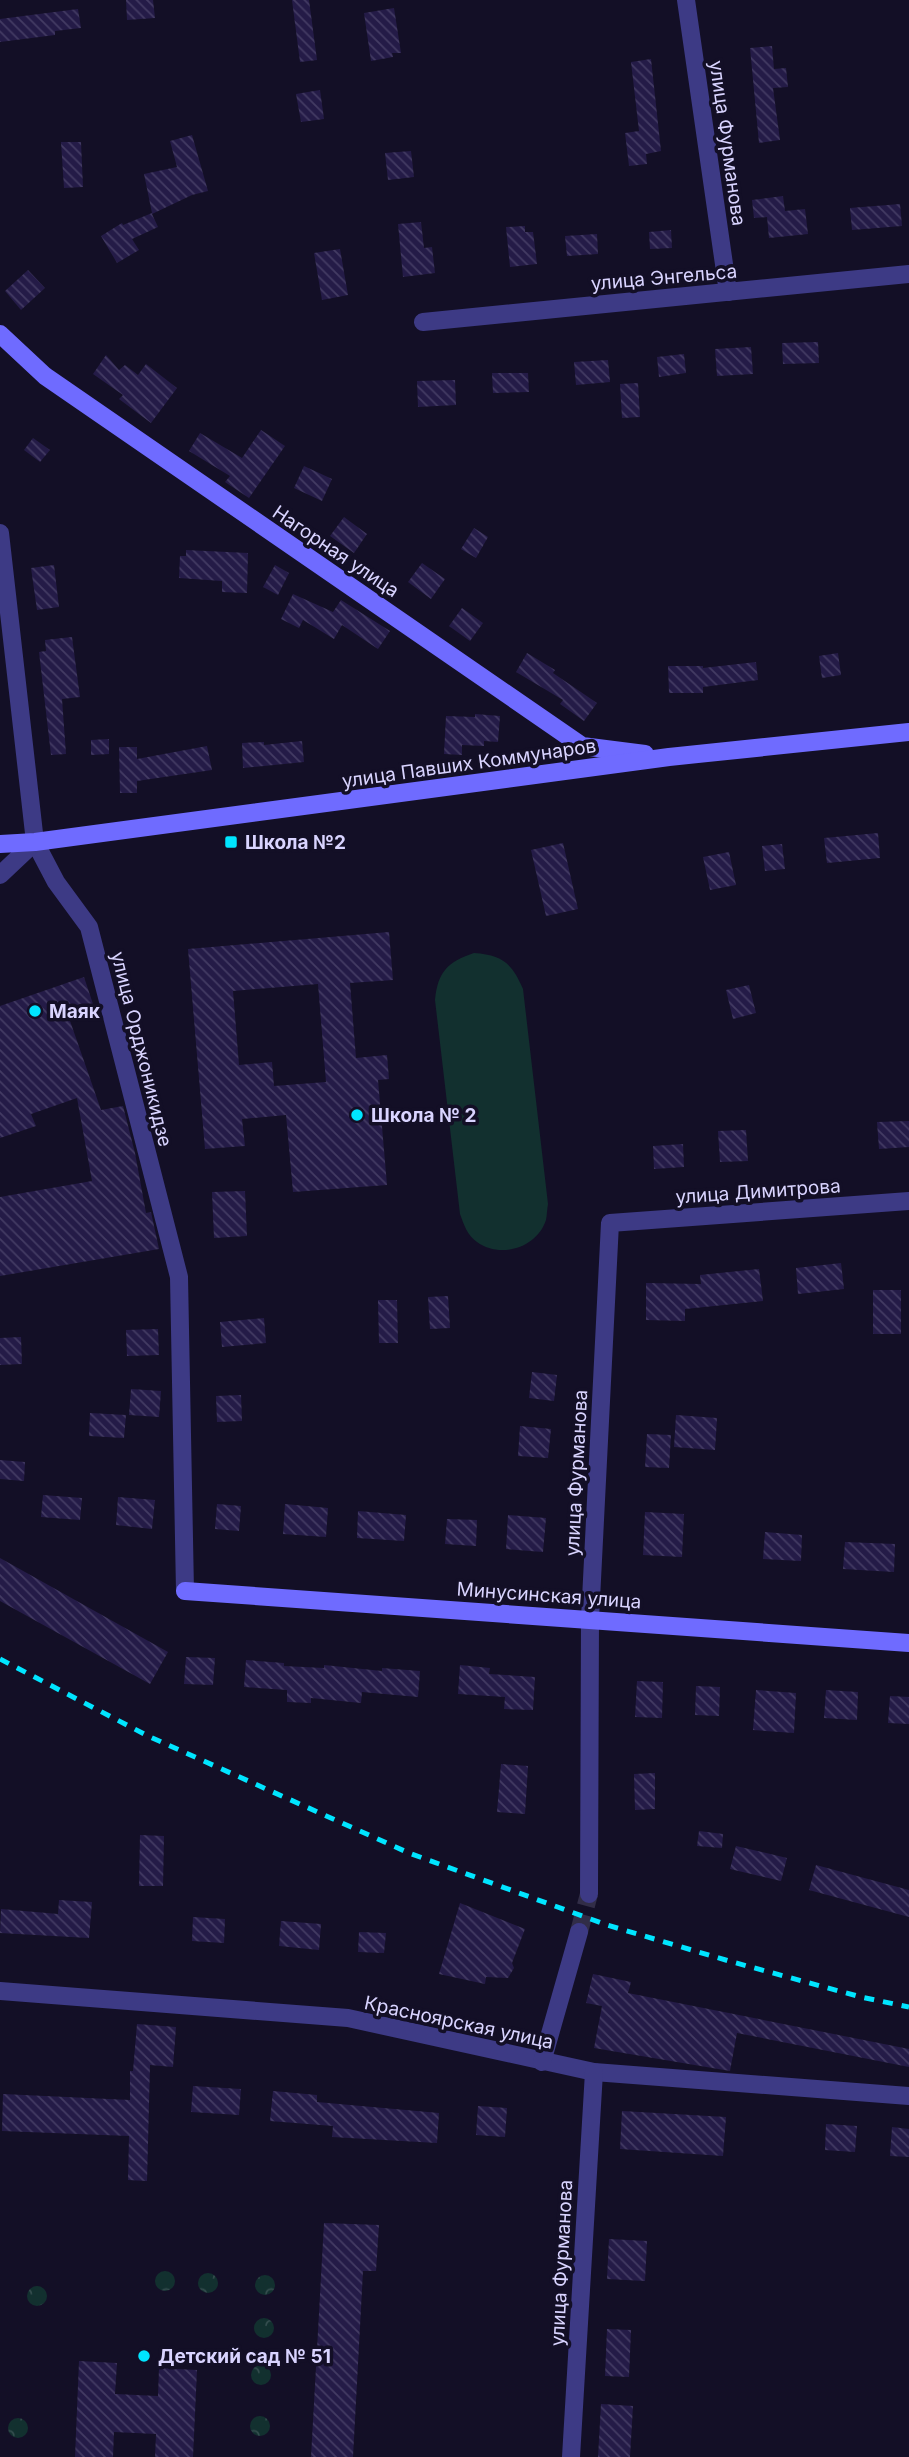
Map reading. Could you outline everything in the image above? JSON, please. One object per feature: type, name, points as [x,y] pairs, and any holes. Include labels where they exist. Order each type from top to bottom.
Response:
[{"type":"street","name":"улица Фурманова","points":[[686,0],[728,292]]},
{"type":"street","name":"улица Энгельса","points":[[423,322],[909,274]]},
{"type":"street","name":"Нагорная улица","points":[[0,334],[45,376],[582,746],[669,757]]},
{"type":"street","name":"улица Орджоникидзе","points":[[0,533],[35,842],[56,882],[89,927],[179,1277],[186,1591]]},
{"type":"street","name":"улица Павших Коммунаров","points":[[0,844],[35,842],[669,757],[909,732]]},
{"type":"street","points":[[0,875],[35,842]]},
{"type":"street","name":"улица Димитрова","points":[[610,1223],[909,1201]]},
{"type":"street","name":"улица Фурманова","points":[[589,1894],[590,1619],[610,1223]]},
{"type":"street","name":"Минусинская улица","points":[[186,1591],[909,1643]]},
{"type":"street","points":[[542,2062],[579,1932]]},
{"type":"street","name":"Красноярская улица","points":[[0,1991],[348,2018],[594,2072],[909,2096]]},
{"type":"street","name":"улица Фурманова","points":[[571,2457],[594,2072]]},
{"type":"green space","points":[[474,953],[499,958],[505,962],[515,973],[523,989],[548,1204],[546,1220],[535,1238],[517,1248],[507,1250],[496,1250],[477,1242],[468,1233],[460,1214],[435,1000],[439,982],[446,969],[457,960]]},
{"type":"green space","points":[[165,2271],[172,2274],[175,2281],[172,2288],[165,2291],[158,2288],[155,2281],[158,2274]]},
{"type":"green space","points":[[208,2273],[215,2276],[218,2283],[215,2290],[208,2293],[201,2290],[198,2283],[201,2276]]},
{"type":"green space","points":[[265,2275],[272,2278],[275,2285],[272,2292],[265,2295],[258,2292],[255,2285],[258,2278]]},
{"type":"green space","points":[[37,2286],[44,2289],[47,2296],[44,2303],[37,2306],[30,2303],[27,2296],[30,2289]]},
{"type":"green space","points":[[264,2318],[271,2321],[274,2328],[271,2335],[264,2338],[257,2335],[254,2328],[257,2321]]},
{"type":"green space","points":[[261,2365],[268,2368],[271,2375],[268,2382],[261,2385],[254,2382],[251,2375],[254,2368]]},
{"type":"green space","points":[[260,2416],[267,2419],[270,2426],[267,2433],[260,2436],[253,2433],[250,2426],[253,2419]]},
{"type":"green space","points":[[18,2418],[25,2421],[28,2428],[25,2435],[18,2438],[11,2435],[8,2428],[11,2421]]},
{"type":"building","points":[[126,0],[153,0],[155,18],[127,20]]},
{"type":"building","points":[[292,0],[309,0],[317,60],[300,62]]},
{"type":"building","points":[[394,8],[401,53],[392,53],[393,57],[371,61],[364,13]]},
{"type":"building","points":[[78,9],[81,28],[55,31],[55,35],[0,42],[0,19]]},
{"type":"building","points":[[772,46],[774,69],[786,68],[788,87],[773,88],[780,140],[759,143],[750,48]]},
{"type":"building","points":[[651,59],[661,151],[646,154],[647,164],[629,166],[625,133],[639,131],[631,62]]},
{"type":"building","points":[[320,90],[324,119],[301,122],[296,94]]},
{"type":"building","points":[[192,135],[208,191],[192,195],[152,214],[158,227],[132,239],[139,250],[117,263],[101,236],[122,223],[123,225],[152,213],[144,174],[177,167],[170,141]]},
{"type":"building","points":[[61,142],[81,142],[83,187],[64,188]]},
{"type":"building","points":[[411,151],[414,177],[388,180],[385,153]]},
{"type":"building","points":[[783,196],[785,211],[805,209],[808,234],[769,238],[767,217],[754,218],[752,200]]},
{"type":"building","points":[[900,204],[902,226],[852,230],[850,208]]},
{"type":"building","points":[[421,222],[424,248],[432,247],[435,273],[403,277],[398,224]]},
{"type":"building","points":[[525,226],[525,232],[533,232],[537,264],[510,267],[506,227]]},
{"type":"building","points":[[671,230],[672,248],[650,249],[649,232]]},
{"type":"building","points":[[597,234],[598,254],[567,256],[565,236]]},
{"type":"building","points":[[340,249],[348,295],[322,300],[314,253]]},
{"type":"building","points":[[28,270],[45,288],[21,310],[5,291]]},
{"type":"building","points":[[818,342],[819,363],[783,364],[782,343]]},
{"type":"building","points":[[751,347],[753,374],[717,376],[715,349]]},
{"type":"building","points":[[684,354],[686,373],[659,377],[657,357]]},
{"type":"building","points":[[106,355],[119,370],[125,365],[138,375],[146,364],[177,388],[151,423],[119,399],[123,395],[93,374]]},
{"type":"building","points":[[608,360],[610,382],[576,385],[574,362]]},
{"type":"building","points":[[492,373],[528,373],[529,392],[493,393]]},
{"type":"building","points":[[455,380],[456,405],[418,407],[417,381]]},
{"type":"building","points":[[638,383],[640,417],[622,418],[620,384]]},
{"type":"building","points":[[261,430],[285,446],[249,498],[225,482],[230,476],[189,451],[200,433],[242,458]]},
{"type":"building","points":[[33,438],[50,450],[40,462],[24,450]]},
{"type":"building","points":[[304,466],[332,479],[322,501],[294,488]]},
{"type":"building","points":[[344,517],[367,534],[354,553],[330,536]]},
{"type":"building","points":[[474,528],[488,537],[476,558],[461,549]]},
{"type":"building","points":[[186,550],[248,553],[247,593],[222,592],[222,581],[179,578],[180,556],[186,556]]},
{"type":"building","points":[[422,563],[445,579],[431,599],[408,582]]},
{"type":"building","points":[[54,565],[59,607],[37,610],[31,568]]},
{"type":"building","points":[[275,565],[289,573],[278,595],[263,587]]},
{"type":"building","points":[[293,594],[333,612],[341,600],[390,631],[378,649],[342,625],[334,639],[303,620],[299,628],[281,619]]},
{"type":"building","points":[[462,608],[483,623],[470,641],[449,626]]},
{"type":"building","points":[[72,637],[80,697],[62,699],[66,754],[51,755],[39,652],[46,651],[45,640]]},
{"type":"building","points":[[527,653],[555,670],[553,673],[597,703],[584,721],[560,704],[563,700],[516,672]]},
{"type":"building","points":[[838,653],[841,675],[822,678],[819,656]]},
{"type":"building","points":[[756,662],[758,680],[703,687],[703,693],[669,693],[668,666],[703,668]]},
{"type":"building","points":[[475,714],[500,716],[498,742],[484,741],[484,746],[462,745],[462,755],[444,754],[446,716],[475,717]]},
{"type":"building","points":[[109,739],[109,754],[91,755],[91,740]]},
{"type":"building","points":[[302,741],[304,762],[243,768],[242,743],[264,742],[264,745]]},
{"type":"building","points":[[207,746],[212,770],[137,781],[137,793],[120,793],[119,747],[137,747],[137,759]]},
{"type":"building","points":[[878,833],[880,858],[827,863],[824,838]]},
{"type":"building","points":[[563,843],[578,909],[546,916],[531,850]]},
{"type":"building","points":[[782,844],[785,869],[765,871],[762,846]]},
{"type":"building","points":[[729,852],[736,885],[710,890],[703,857]]},
{"type":"building","points":[[389,932],[393,980],[350,983],[356,1058],[387,1055],[389,1079],[378,1080],[387,1185],[293,1192],[286,1115],[242,1119],[245,1146],[205,1149],[188,949]],"holes":[[[318,984],[326,1082],[274,1086],[272,1062],[239,1065],[233,991]]]},
{"type":"building","points":[[84,977],[94,1007],[68,1015],[101,1110],[123,1106],[146,1213],[151,1212],[159,1249],[0,1276],[0,1197],[92,1181],[77,1098],[31,1114],[36,1126],[0,1138],[0,1006]]},
{"type":"building","points":[[749,985],[756,1013],[733,1019],[726,990]]},
{"type":"building","points":[[909,1121],[909,1147],[879,1149],[877,1122]]},
{"type":"building","points":[[746,1130],[748,1161],[720,1162],[718,1131]]},
{"type":"building","points":[[683,1144],[684,1167],[654,1169],[653,1146]]},
{"type":"building","points":[[245,1191],[247,1236],[214,1238],[212,1192]]},
{"type":"building","points":[[841,1263],[844,1289],[798,1294],[796,1268]]},
{"type":"building","points":[[759,1269],[763,1301],[685,1309],[685,1321],[646,1320],[646,1283],[701,1284],[700,1275]]},
{"type":"building","points":[[873,1290],[901,1290],[901,1334],[873,1334]]},
{"type":"building","points":[[448,1296],[450,1328],[430,1329],[428,1297]]},
{"type":"building","points":[[378,1300],[397,1300],[398,1343],[379,1343]]},
{"type":"building","points":[[264,1318],[266,1343],[222,1347],[220,1322]]},
{"type":"building","points":[[158,1329],[159,1355],[127,1356],[126,1330]]},
{"type":"building","points":[[21,1337],[22,1364],[0,1365],[0,1338]]},
{"type":"building","points":[[532,1372],[557,1375],[554,1401],[529,1398]]},
{"type":"building","points":[[131,1389],[161,1391],[159,1417],[129,1415]]},
{"type":"building","points":[[241,1395],[242,1421],[217,1422],[216,1396]]},
{"type":"building","points":[[90,1413],[126,1415],[124,1438],[89,1436]]},
{"type":"building","points":[[676,1415],[717,1418],[715,1450],[674,1447]]},
{"type":"building","points":[[520,1426],[551,1429],[548,1458],[518,1456]]},
{"type":"building","points":[[647,1434],[671,1435],[669,1468],[645,1467]]},
{"type":"building","points":[[0,1460],[25,1462],[24,1481],[0,1479]]},
{"type":"building","points":[[43,1495],[82,1498],[80,1520],[41,1517]]},
{"type":"building","points":[[118,1497],[155,1500],[152,1529],[116,1525]]},
{"type":"building","points":[[217,1504],[241,1506],[239,1531],[215,1529]]},
{"type":"building","points":[[285,1504],[328,1508],[326,1537],[283,1534]]},
{"type":"building","points":[[358,1511],[406,1515],[404,1541],[357,1538]]},
{"type":"building","points":[[645,1512],[684,1514],[682,1557],[643,1555]]},
{"type":"building","points":[[508,1515],[546,1518],[543,1552],[506,1549]]},
{"type":"building","points":[[447,1519],[477,1520],[476,1546],[445,1544]]},
{"type":"building","points":[[765,1532],[802,1535],[801,1561],[763,1559]]},
{"type":"building","points":[[845,1542],[895,1544],[894,1572],[843,1569]]},
{"type":"building","points":[[0,1558],[168,1652],[150,1684],[0,1601]]},
{"type":"building","points":[[186,1657],[215,1658],[213,1685],[184,1684]]},
{"type":"building","points":[[246,1660],[284,1663],[284,1666],[324,1668],[324,1665],[382,1671],[382,1668],[420,1671],[418,1697],[362,1692],[361,1703],[311,1698],[311,1703],[287,1702],[287,1690],[244,1687]]},
{"type":"building","points":[[460,1665],[490,1668],[489,1674],[535,1677],[533,1710],[504,1709],[505,1697],[458,1694]]},
{"type":"building","points":[[637,1681],[663,1682],[662,1718],[635,1717]]},
{"type":"building","points":[[696,1686],[720,1687],[719,1716],[695,1715]]},
{"type":"building","points":[[756,1690],[796,1693],[794,1733],[753,1730]]},
{"type":"building","points":[[826,1690],[858,1692],[857,1720],[824,1718]]},
{"type":"building","points":[[890,1696],[909,1697],[909,1724],[888,1723]]},
{"type":"building","points":[[501,1764],[528,1766],[525,1814],[497,1812]]},
{"type":"building","points":[[655,1773],[655,1809],[635,1810],[634,1774]]},
{"type":"building","points":[[699,1831],[723,1834],[722,1848],[697,1846]]},
{"type":"building","points":[[140,1835],[164,1836],[163,1886],[139,1886]]},
{"type":"building","points":[[736,1846],[787,1858],[781,1881],[730,1869]]},
{"type":"building","points":[[816,1865],[909,1890],[909,1917],[809,1890]]},
{"type":"building","points":[[59,1900],[92,1902],[89,1938],[0,1933],[1,1909],[58,1914]]},
{"type":"building","points":[[460,1903],[525,1929],[512,1963],[514,1968],[508,1978],[486,1977],[485,1984],[439,1974]]},
{"type":"building","points":[[193,1917],[225,1919],[224,1943],[192,1941]]},
{"type":"building","points":[[281,1921],[321,1924],[319,1950],[279,1946]]},
{"type":"building","points":[[359,1932],[386,1933],[384,1953],[358,1952]]},
{"type":"building","points":[[593,1974],[631,1982],[628,1993],[909,2049],[909,2067],[737,2033],[730,2071],[594,2048],[602,2006],[586,2003]]},
{"type":"building","points":[[137,2024],[176,2027],[173,2067],[150,2065],[147,2181],[128,2180],[129,2136],[2,2131],[3,2094],[130,2100],[130,2071],[133,2071]]},
{"type":"building","points":[[193,2086],[241,2089],[239,2115],[191,2112]]},
{"type":"building","points":[[273,2091],[317,2095],[317,2102],[439,2113],[437,2143],[332,2137],[333,2126],[270,2121]]},
{"type":"building","points":[[478,2106],[507,2108],[505,2137],[476,2135]]},
{"type":"building","points":[[622,2111],[726,2117],[723,2156],[620,2149]]},
{"type":"building","points":[[826,2124],[857,2126],[855,2152],[825,2150]]},
{"type":"building","points":[[892,2127],[909,2129],[909,2157],[890,2156]]},
{"type":"building","points":[[324,2223],[379,2225],[376,2271],[363,2271],[353,2457],[311,2457]]},
{"type":"building","points":[[609,2239],[647,2241],[645,2281],[607,2279]]},
{"type":"building","points":[[607,2329],[631,2330],[629,2377],[605,2376]]},
{"type":"building","points":[[79,2361],[117,2363],[115,2394],[158,2396],[159,2368],[197,2370],[193,2457],[155,2457],[156,2434],[114,2432],[113,2457],[75,2457]]},
{"type":"building","points":[[601,2404],[633,2406],[630,2457],[598,2457]]},
{"type":"tunnel","points":[[579,1932],[589,1894]]},
{"type":"railway","points":[[0,1659],[148,1736],[409,1853],[607,1925],[861,1997],[909,2007]]},
{"type":"place","name":"Школа №2","points":[[231,842]]},
{"type":"place","name":"Маяк","points":[[35,1011]]},
{"type":"place","name":"Школа № 2","points":[[357,1115]]},
{"type":"place","name":"Детский сад № 51","points":[[144,2356]]}]
